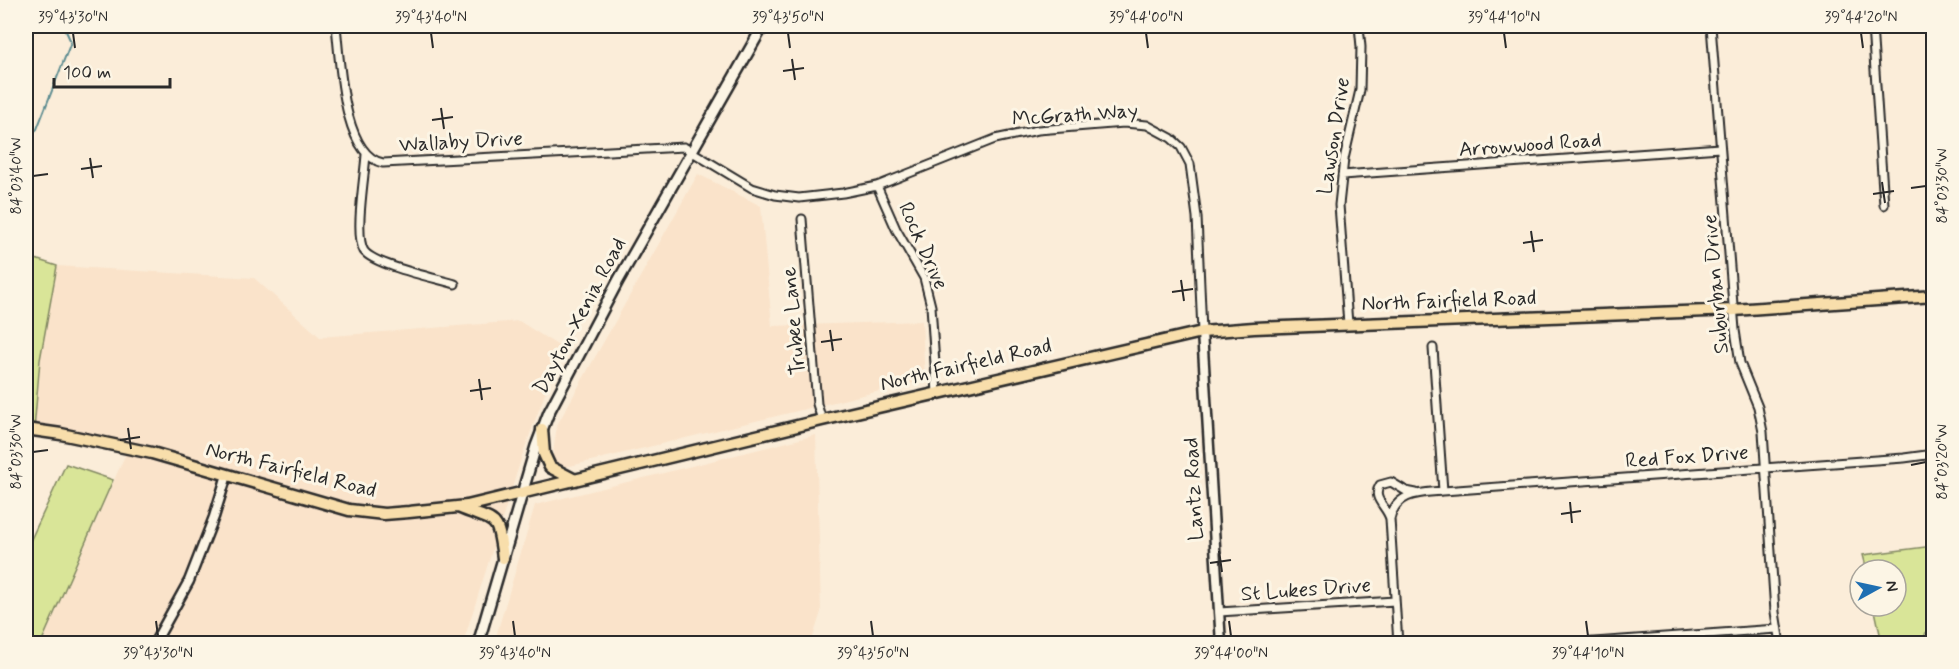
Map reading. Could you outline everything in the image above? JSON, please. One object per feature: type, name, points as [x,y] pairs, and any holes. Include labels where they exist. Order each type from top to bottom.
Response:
[{"type":"main road","name":"Dayton-Xenia Road","points":[[478,644],[542,429],[581,350],[763,26]]},
{"type":"main road","name":"North Fairfield Road","points":[[26,429],[62,434],[152,453],[349,510],[384,514],[458,507],[1084,357],[1202,332],[1348,324],[1734,310],[1934,296]]},
{"type":"main road","points":[[542,429],[544,454],[550,467],[575,480]]},
{"type":"main road","points":[[458,507],[492,520],[498,526],[503,558]]},
{"type":"street","points":[[336,26],[345,101],[353,128],[366,154],[360,228],[360,241],[364,250],[376,260],[454,284]]},
{"type":"street","name":"Lawson Drive","points":[[1348,324],[1339,204],[1342,175],[1360,90],[1359,26]]},
{"type":"street","name":"Suburban Drive","points":[[1711,26],[1735,330],[1740,363],[1760,416],[1780,644]]},
{"type":"street","points":[[1872,26],[1884,205]]},
{"type":"street","name":"McGrath Way","points":[[692,152],[752,188],[775,195],[799,198],[877,186],[994,139],[1038,130],[1124,123],[1148,125],[1171,138],[1181,147],[1190,164],[1197,217],[1202,332]]},
{"type":"street","name":"Wallaby Drive","points":[[366,154],[376,162],[383,163],[684,147],[692,152]]},
{"type":"street","name":"Arrowwood Road","points":[[1342,175],[1720,148]]},
{"type":"street","name":"Rock Drive","points":[[877,186],[896,229],[924,278],[931,306],[937,393]]},
{"type":"street","name":"Trubee Lane","points":[[802,219],[817,404],[822,420]]},
{"type":"street","name":"Lantz Road","points":[[1202,332],[1221,644]]},
{"type":"street","points":[[1433,348],[1443,491]]},
{"type":"street","name":"Red Fox Drive","points":[[1418,493],[1934,454]]},
{"type":"street","points":[[154,644],[189,581],[214,517],[227,475]]},
{"type":"street","points":[[1398,644],[1390,519],[1387,510],[1377,497],[1377,491],[1380,485],[1391,482],[1406,491],[1418,493]]},
{"type":"street","points":[[1390,519],[1398,502],[1406,496],[1418,493]]},
{"type":"street","name":"St Lukes Drive","points":[[1219,612],[1395,601]]},
{"type":"street","points":[[1566,644],[1777,629]]},
{"type":"shaded area","points":[[698,174],[761,206],[772,326],[922,321],[925,380],[566,467],[552,461],[557,425]]},
{"type":"shaded area","points":[[57,266],[254,278],[320,337],[519,321],[562,348],[524,450],[463,643],[41,643],[128,449],[34,430],[40,360]]},
{"type":"shaded area","points":[[816,435],[821,612],[811,643],[494,643],[535,505]]},
{"type":"green space","points":[[26,256],[57,266],[40,360],[34,430],[26,429]]},
{"type":"green space","points":[[66,464],[113,480],[41,643],[26,643],[26,550]]},
{"type":"green space","points":[[1933,546],[1933,614],[1922,643],[1882,643],[1877,618],[1908,618],[1908,558],[1864,558],[1863,555]]},
{"type":"waterway","points":[[26,139],[37,129],[71,42],[66,31],[56,26]]}]
